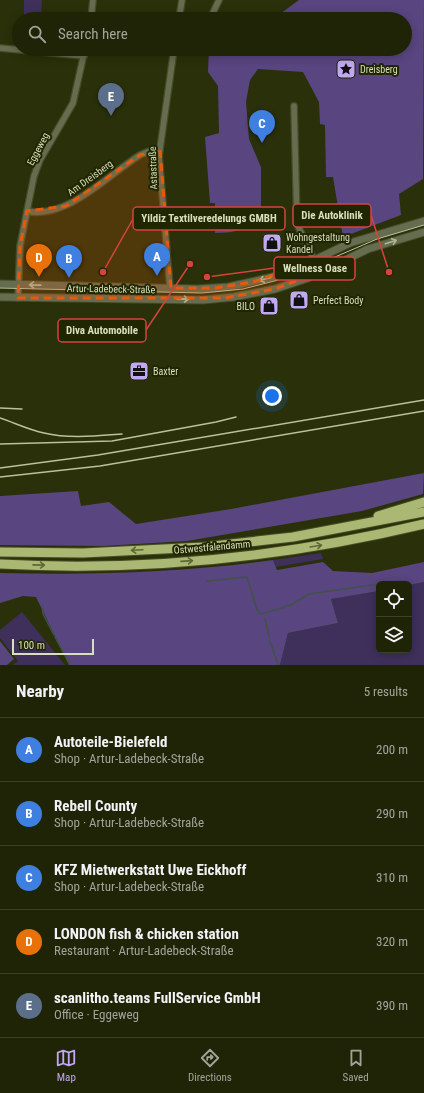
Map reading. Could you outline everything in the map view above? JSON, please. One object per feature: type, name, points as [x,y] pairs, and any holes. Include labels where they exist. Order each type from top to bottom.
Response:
[{"type":"highway","points":[[204,547],[230,540],[300,531],[368,519],[424,502]]},
{"type":"highway","name":"Ostwestfalendamm","points":[[0,552],[83,553],[204,547],[293,537],[424,512]]},
{"type":"highway","name":"Ostwestfalendamm","points":[[0,564],[118,564],[230,557],[337,542],[424,524]]},
{"type":"street","points":[[92,12],[93,0]]},
{"type":"street","points":[[180,12],[182,0]]},
{"type":"street","points":[[213,12],[219,0]]},
{"type":"street","points":[[0,48],[12,49]]},
{"type":"street","name":"Eggeweg","points":[[18,285],[20,246],[37,168],[75,99],[84,56]]},
{"type":"street","name":"Astastraße","points":[[170,288],[160,150],[173,56]]},
{"type":"street","points":[[294,106],[297,224],[320,272]]},
{"type":"street","name":"Am Dreisberg","points":[[28,211],[36,212],[66,206],[130,161],[147,151],[160,150]]},
{"type":"street","name":"Artur-Ladebeck-Straße","points":[[0,284],[215,288],[253,282],[284,273],[361,239],[424,221]]},
{"type":"street","name":"Artur-Ladebeck-Straße","points":[[0,297],[197,300],[225,298],[275,290],[308,278],[368,249],[424,232]]},
{"type":"street","points":[[18,285],[18,298]]},
{"type":"highlighted area","points":[[160,150],[171,288],[215,288],[253,282],[315,260],[320,272],[275,289],[225,298],[18,298],[20,246],[27,211],[66,206],[140,155]]},
{"type":"shaded area","points":[[24,0],[42,0],[41,12],[24,12]]},
{"type":"shaded area","points":[[299,0],[424,0],[423,179],[399,194],[401,215],[343,237],[333,177],[326,177],[325,125],[320,124],[319,102],[303,72],[258,69],[250,80],[246,102],[249,139],[261,167],[261,219],[240,230],[215,233],[215,203],[210,203],[205,137],[219,133],[218,86],[208,72],[209,56],[412,56],[412,12],[283,12]]},
{"type":"shaded area","points":[[424,473],[423,494],[362,511],[187,541],[103,546],[0,545],[0,496],[78,491],[81,506],[109,502],[136,524],[231,509]]},
{"type":"shaded area","points":[[321,553],[323,559],[276,567],[273,560]]},
{"type":"shaded area","points":[[273,560],[277,570],[323,562],[333,571],[372,573],[424,562],[424,582],[412,584],[412,581],[376,581],[376,592],[331,599],[338,623],[288,633],[280,665],[69,665],[36,597],[23,596],[0,603],[0,573],[69,574],[137,572],[205,568]]},
{"type":"shaded area","points":[[424,582],[424,665],[280,665],[288,633],[338,623],[331,599],[376,592],[376,653],[412,653],[412,584]]},
{"type":"shaded area","points":[[22,612],[65,665],[13,665],[18,661],[0,638],[0,630]]},
{"type":"shaded area","points":[[0,641],[14,659],[7,665],[0,665]]},
{"type":"waterway","points":[[207,581],[247,577],[257,610],[261,614],[291,605],[309,594],[376,584]]},
{"type":"waterway","points":[[42,606],[43,614],[54,635]]},
{"type":"waterway","points":[[265,619],[269,636]]},
{"type":"waterway","points":[[55,637],[70,665]]},
{"type":"waterway","points":[[270,641],[278,665]]},
{"type":"tram line","points":[[0,288],[202,293],[243,289],[286,278],[377,239],[424,225]]},
{"type":"railway","points":[[0,468],[98,455],[424,400]]},
{"type":"railway","points":[[0,408],[22,409]]},
{"type":"railway","points":[[0,477],[100,466],[424,411]]},
{"type":"railway","points":[[0,444],[112,441],[236,417]]},
{"type":"railway","points":[[0,418],[33,430],[53,435],[83,436],[122,434]]},
{"type":"place","name":"Dreisberg","points":[[346,69]]},
{"type":"place","name":"scanlitho.teams FullService GmbH","points":[[111,116]]},
{"type":"place","name":"KFZ Mietwerkstatt Uwe Eickhoff","points":[[262,143]]},
{"type":"place","name":"Wohngestaltung Kandel","points":[[272,243]]},
{"type":"place","name":"Diva Automobile","points":[[190,264]]},
{"type":"place","name":"Yildiz Textilveredelungs GMBH","points":[[103,272]]},
{"type":"place","name":"Die Autoklinik","points":[[389,272]]},
{"type":"place","name":"Autoteile-Bielefeld","points":[[157,276]]},
{"type":"place","name":"LONDON fish & chicken station","points":[[39,277]]},
{"type":"place","name":"Wellness Oase","points":[[207,277]]},
{"type":"place","name":"Rebell County","points":[[69,278]]},
{"type":"place","name":"Perfect Body","points":[[299,300]]},
{"type":"place","name":"BILO","points":[[269,306]]},
{"type":"place","name":"Baxter","points":[[139,371]]}]
